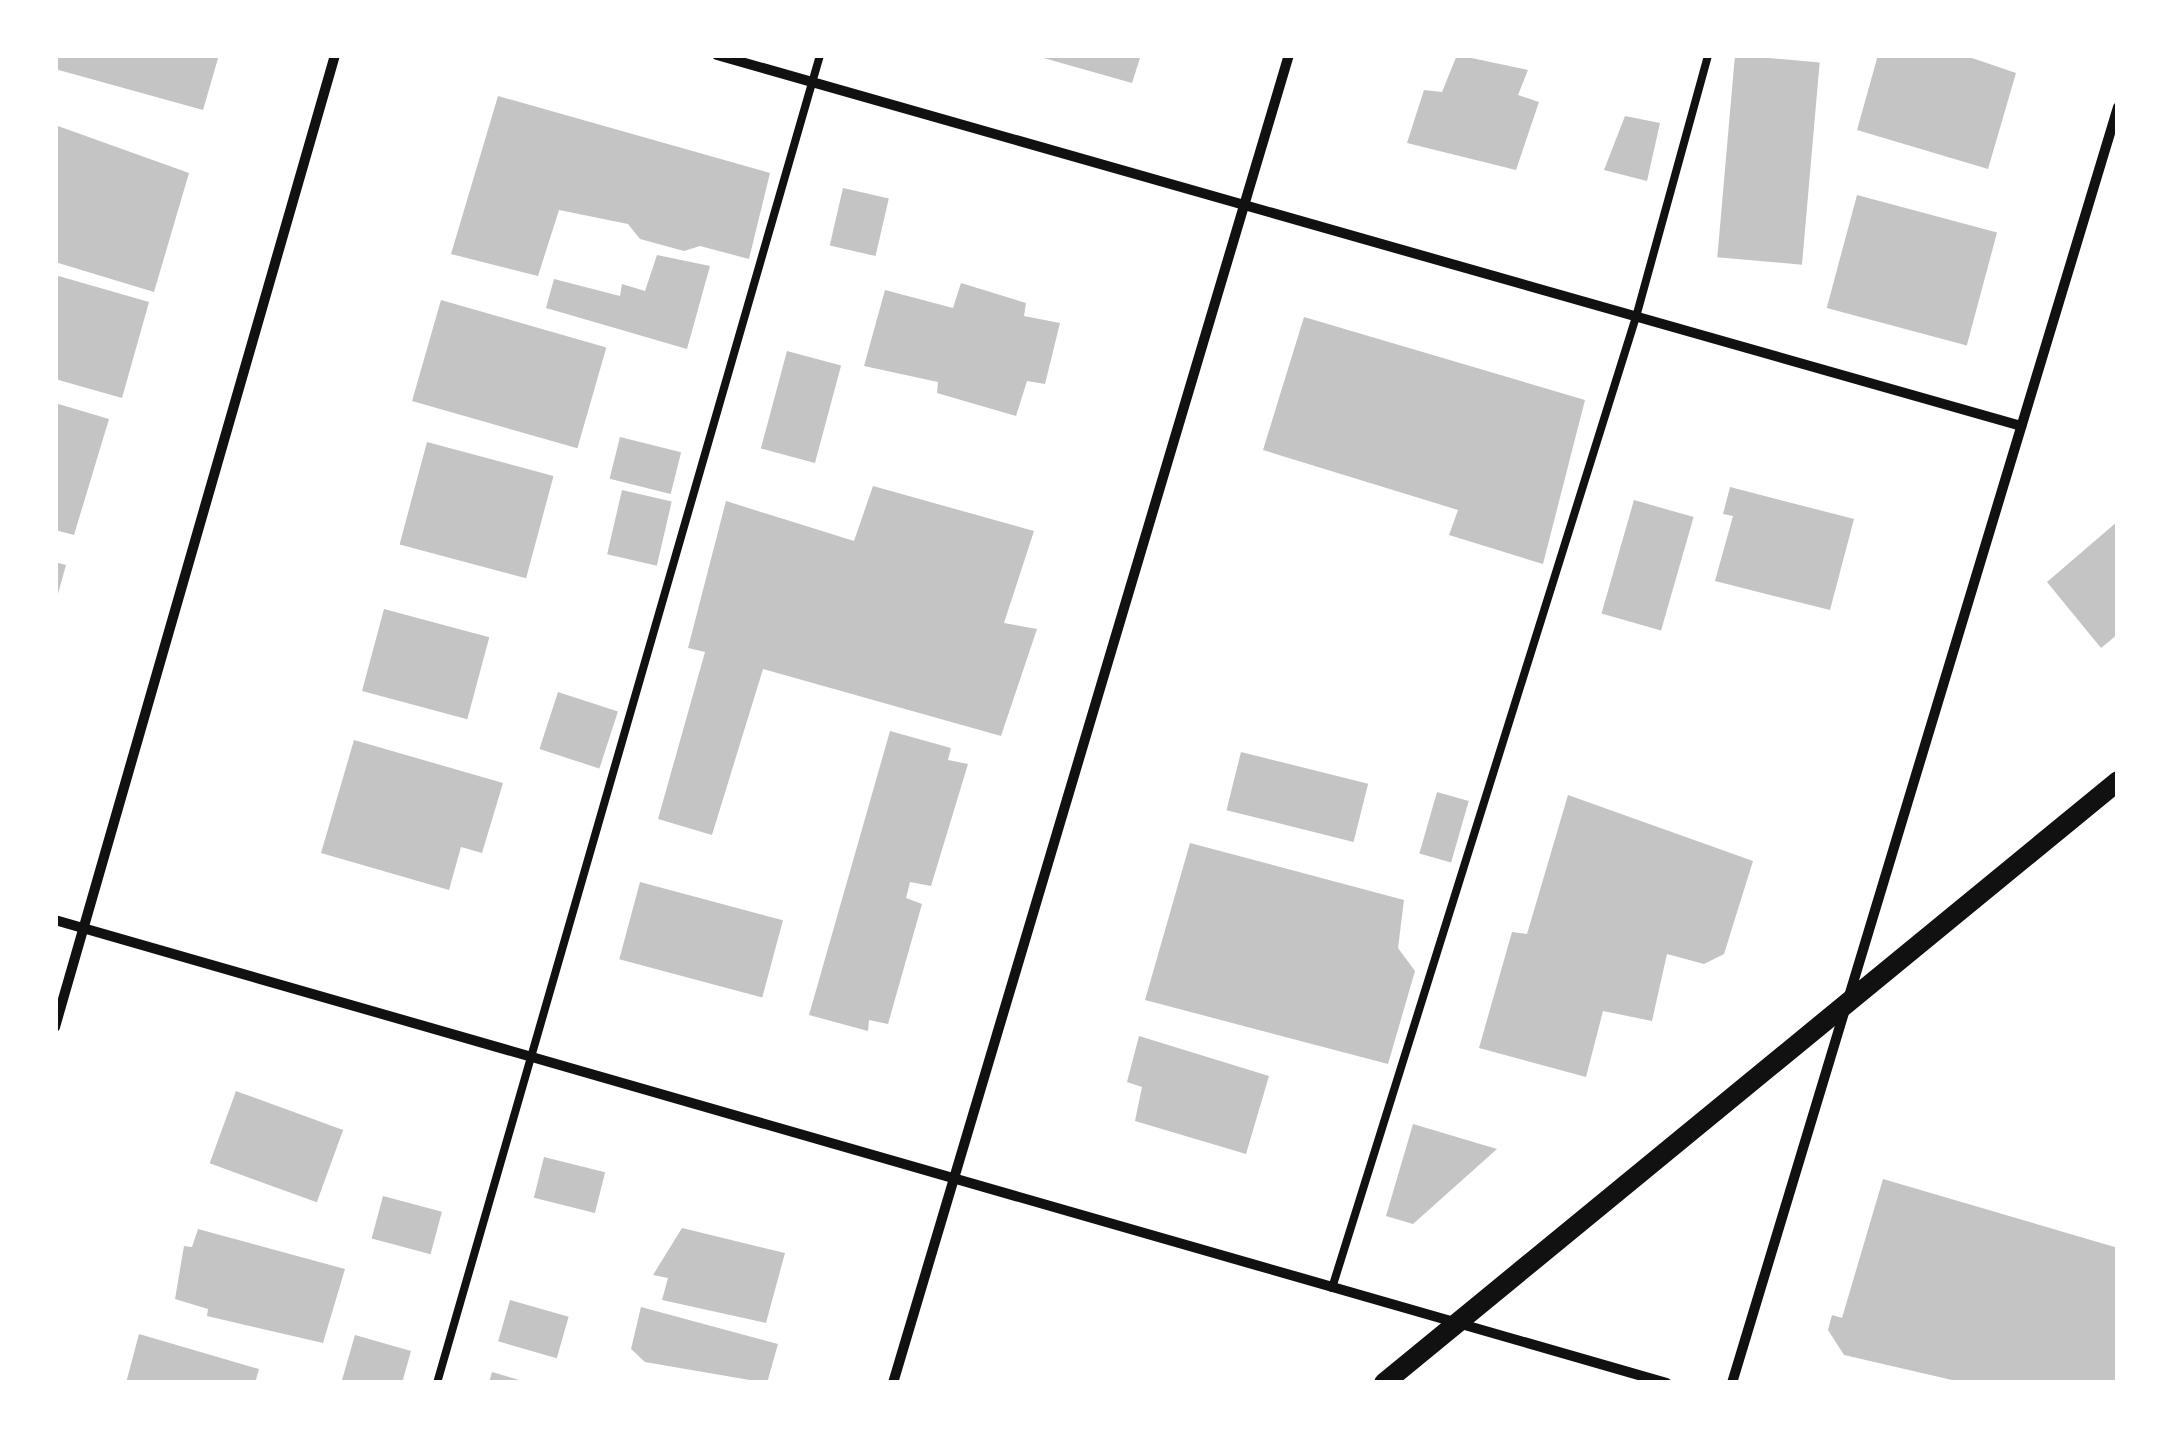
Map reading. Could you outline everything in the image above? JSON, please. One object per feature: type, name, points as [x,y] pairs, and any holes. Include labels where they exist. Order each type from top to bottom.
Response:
[{"type":"main road","points":[[1384,1383],[2118,781]]},
{"type":"street","points":[[55,1026],[335,55]]},
{"type":"street","points":[[717,55],[2021,426]]},
{"type":"street","points":[[893,1383],[1289,55]]},
{"type":"street","points":[[1732,1383],[1854,995],[2118,108]]},
{"type":"street","points":[[55,920],[1667,1383]]},
{"type":"lane","points":[[437,1383],[820,55]]},
{"type":"lane","points":[[1332,1288],[1636,317],[1708,55]]},
{"type":"building","points":[[59,55],[219,55],[203,110],[55,69]]},
{"type":"building","points":[[1033,55],[1141,55],[1132,83]]},
{"type":"building","points":[[1457,55],[1528,70],[1518,95],[1539,102],[1516,170],[1407,143],[1424,90],[1442,92]]},
{"type":"building","points":[[1735,55],[1820,62],[1802,265],[1717,257]]},
{"type":"building","points":[[1878,55],[1963,55],[2016,73],[1988,169],[1857,130]]},
{"type":"building","points":[[498,96],[770,173],[749,259],[700,246],[684,251],[640,239],[628,224],[559,210],[538,276],[451,254]]},
{"type":"building","points":[[1625,116],[1660,123],[1647,181],[1604,170]]},
{"type":"building","points":[[55,125],[189,173],[154,292],[55,262]]},
{"type":"building","points":[[843,188],[889,199],[876,256],[830,245]]},
{"type":"building","points":[[1857,195],[1997,233],[1967,346],[1827,308]]},
{"type":"building","points":[[657,255],[710,266],[687,349],[546,308],[554,279],[620,296],[622,284],[645,291]]},
{"type":"building","points":[[55,275],[149,302],[122,398],[55,379]]},
{"type":"building","points":[[961,283],[1026,303],[1024,316],[1060,323],[1045,384],[1027,381],[1016,416],[937,393],[938,382],[864,366],[885,290],[953,308]]},
{"type":"building","points":[[441,300],[606,347],[577,448],[412,401]]},
{"type":"building","points":[[1304,317],[1585,400],[1543,564],[1449,535],[1458,510],[1263,450]]},
{"type":"building","points":[[787,351],[841,365],[815,463],[761,449]]},
{"type":"building","points":[[55,403],[109,419],[74,535],[55,530]]},
{"type":"building","points":[[620,437],[681,452],[671,494],[610,479]]},
{"type":"building","points":[[427,442],[554,476],[526,578],[400,544]]},
{"type":"building","points":[[873,486],[1034,531],[1004,623],[1037,629],[1001,736],[763,669],[712,835],[658,819],[705,652],[688,648],[726,501],[854,541]]},
{"type":"building","points":[[1730,487],[1854,519],[1830,610],[1715,581],[1733,516],[1723,514]]},
{"type":"building","points":[[622,490],[672,501],[657,566],[607,554]]},
{"type":"building","points":[[1634,500],[1694,517],[1661,631],[1601,613]]},
{"type":"building","points":[[2118,521],[2118,634],[2101,648],[2047,582]]},
{"type":"building","points":[[55,562],[66,565],[56,601],[55,601]]},
{"type":"building","points":[[384,609],[489,637],[467,719],[362,691]]},
{"type":"building","points":[[558,692],[618,711],[599,769],[539,749]]},
{"type":"building","points":[[890,731],[951,748],[948,760],[968,764],[931,886],[910,882],[906,898],[922,904],[888,1024],[869,1020],[868,1031],[809,1015]]},
{"type":"building","points":[[354,740],[503,783],[482,853],[461,847],[449,890],[321,853]]},
{"type":"building","points":[[1241,752],[1368,784],[1354,842],[1226,810]]},
{"type":"building","points":[[1437,792],[1469,801],[1451,863],[1419,854]]},
{"type":"building","points":[[1568,795],[1753,861],[1724,954],[1704,964],[1667,954],[1652,1021],[1603,1011],[1586,1077],[1479,1048],[1512,932],[1527,934]]},
{"type":"building","points":[[1190,843],[1404,900],[1398,948],[1415,971],[1388,1064],[1145,1000]]},
{"type":"building","points":[[640,882],[783,920],[762,998],[619,959]]},
{"type":"building","points":[[1139,1036],[1269,1076],[1246,1154],[1135,1121],[1142,1087],[1127,1082]]},
{"type":"building","points":[[236,1091],[343,1130],[317,1202],[210,1163]]},
{"type":"building","points":[[1413,1124],[1497,1149],[1413,1224],[1386,1216]]},
{"type":"building","points":[[544,1157],[605,1172],[595,1213],[534,1198]]},
{"type":"building","points":[[1883,1179],[2118,1248],[2118,1383],[1965,1383],[1844,1355],[1828,1330],[1832,1315],[1842,1318]]},
{"type":"building","points":[[383,1196],[442,1212],[431,1254],[372,1239]]},
{"type":"building","points":[[682,1228],[785,1253],[766,1323],[662,1300],[668,1278],[653,1275]]},
{"type":"building","points":[[198,1229],[345,1269],[323,1343],[207,1316],[208,1309],[175,1299],[184,1246],[192,1247]]},
{"type":"building","points":[[510,1300],[569,1317],[557,1358],[498,1341]]},
{"type":"building","points":[[641,1307],[778,1344],[767,1383],[645,1362],[631,1349]]},
{"type":"building","points":[[139,1334],[259,1369],[255,1383],[126,1383]]},
{"type":"building","points":[[355,1335],[411,1351],[402,1383],[342,1380]]},
{"type":"building","points":[[492,1372],[526,1382],[526,1383],[489,1383]]}]
